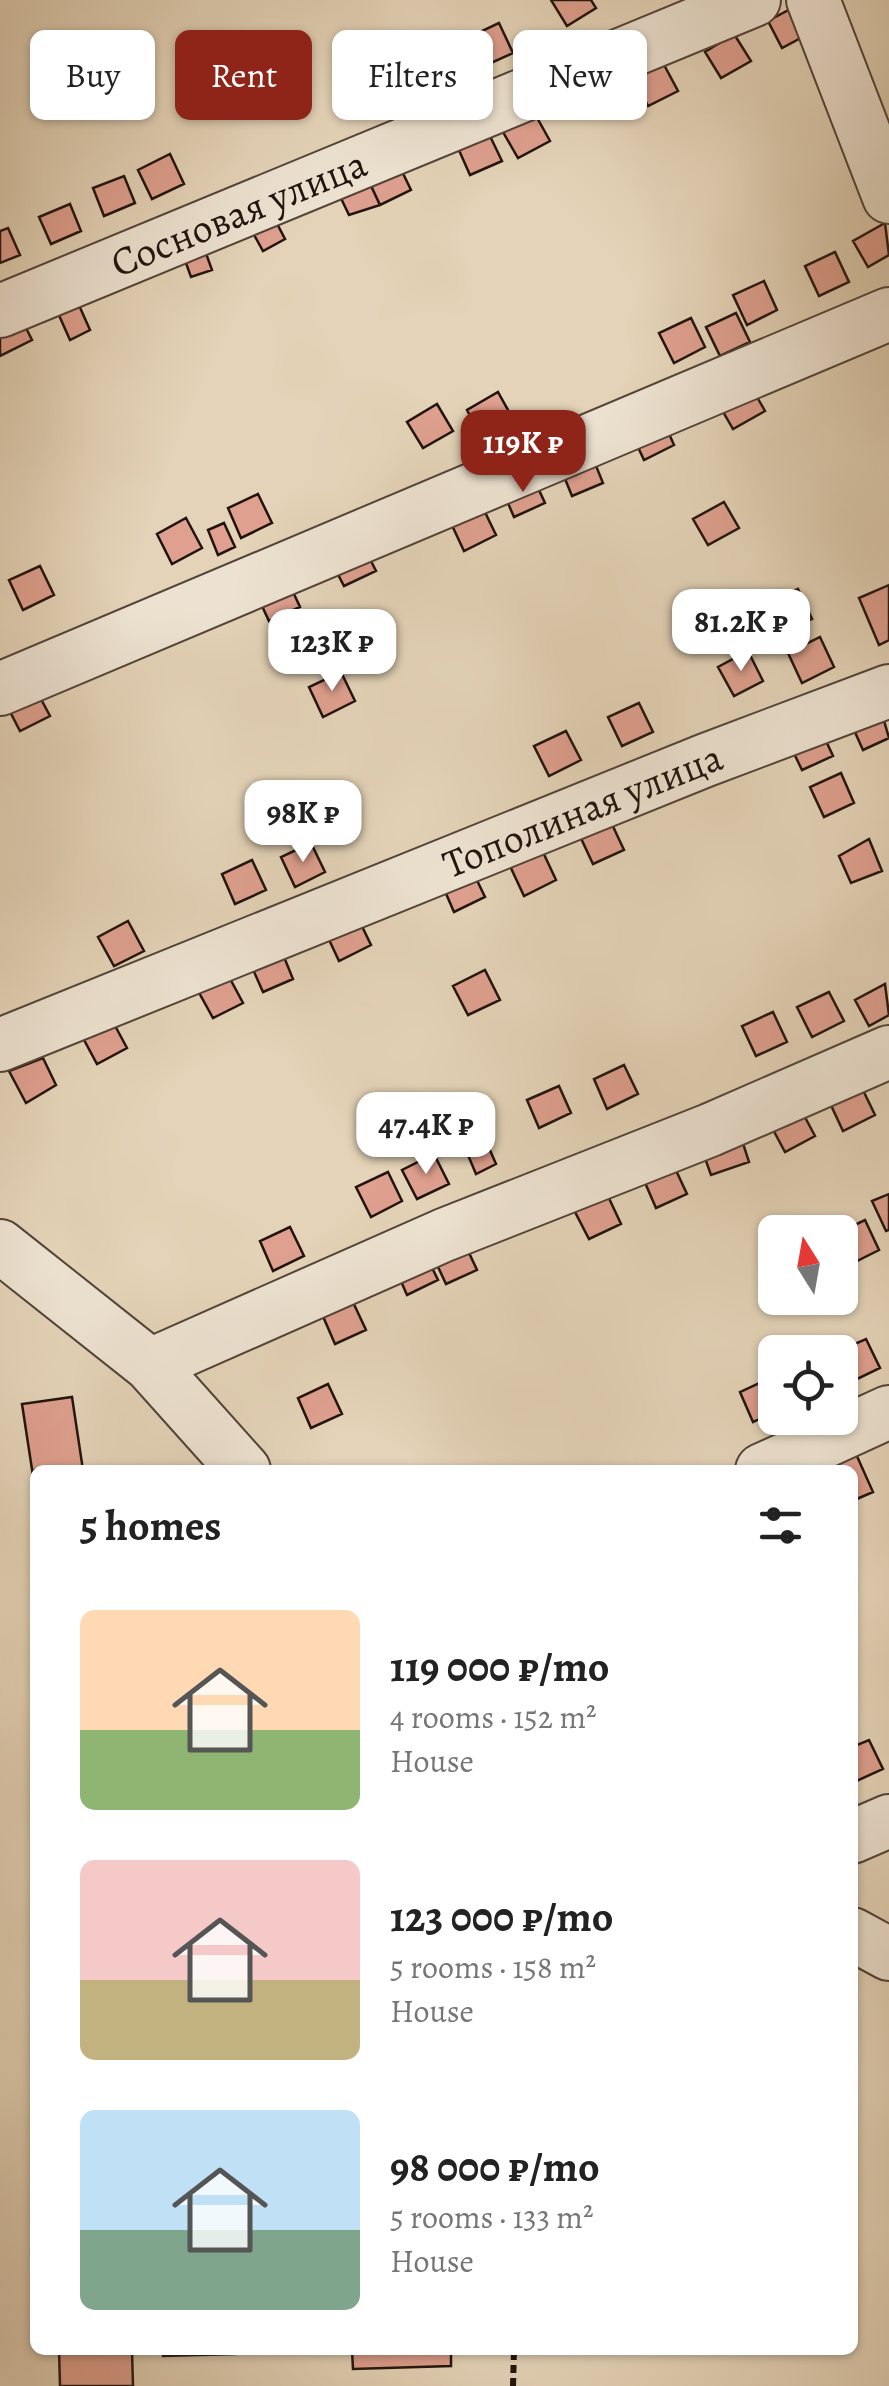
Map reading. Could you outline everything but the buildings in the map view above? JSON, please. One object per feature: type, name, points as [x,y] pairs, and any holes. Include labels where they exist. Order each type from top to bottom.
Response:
[{"type":"lane","name":"Сосновая улица","points":[[0,311],[754,0]]},
{"type":"lane","points":[[814,0],[889,197]]},
{"type":"lane","points":[[0,689],[889,314]]},
{"type":"lane","name":"Тополиная улица","points":[[0,1046],[688,768],[889,692]]},
{"type":"lane","points":[[150,1365],[444,1235],[692,1137],[889,1052]]},
{"type":"lane","points":[[0,1246],[150,1365],[240,1465]]},
{"type":"lane","points":[[773,1465],[889,1412]]},
{"type":"lane","points":[[858,1834],[889,1821]]},
{"type":"lane","points":[[858,1937],[889,1954]]},
{"type":"path","points":[[513,2386],[514,2355]]}]
